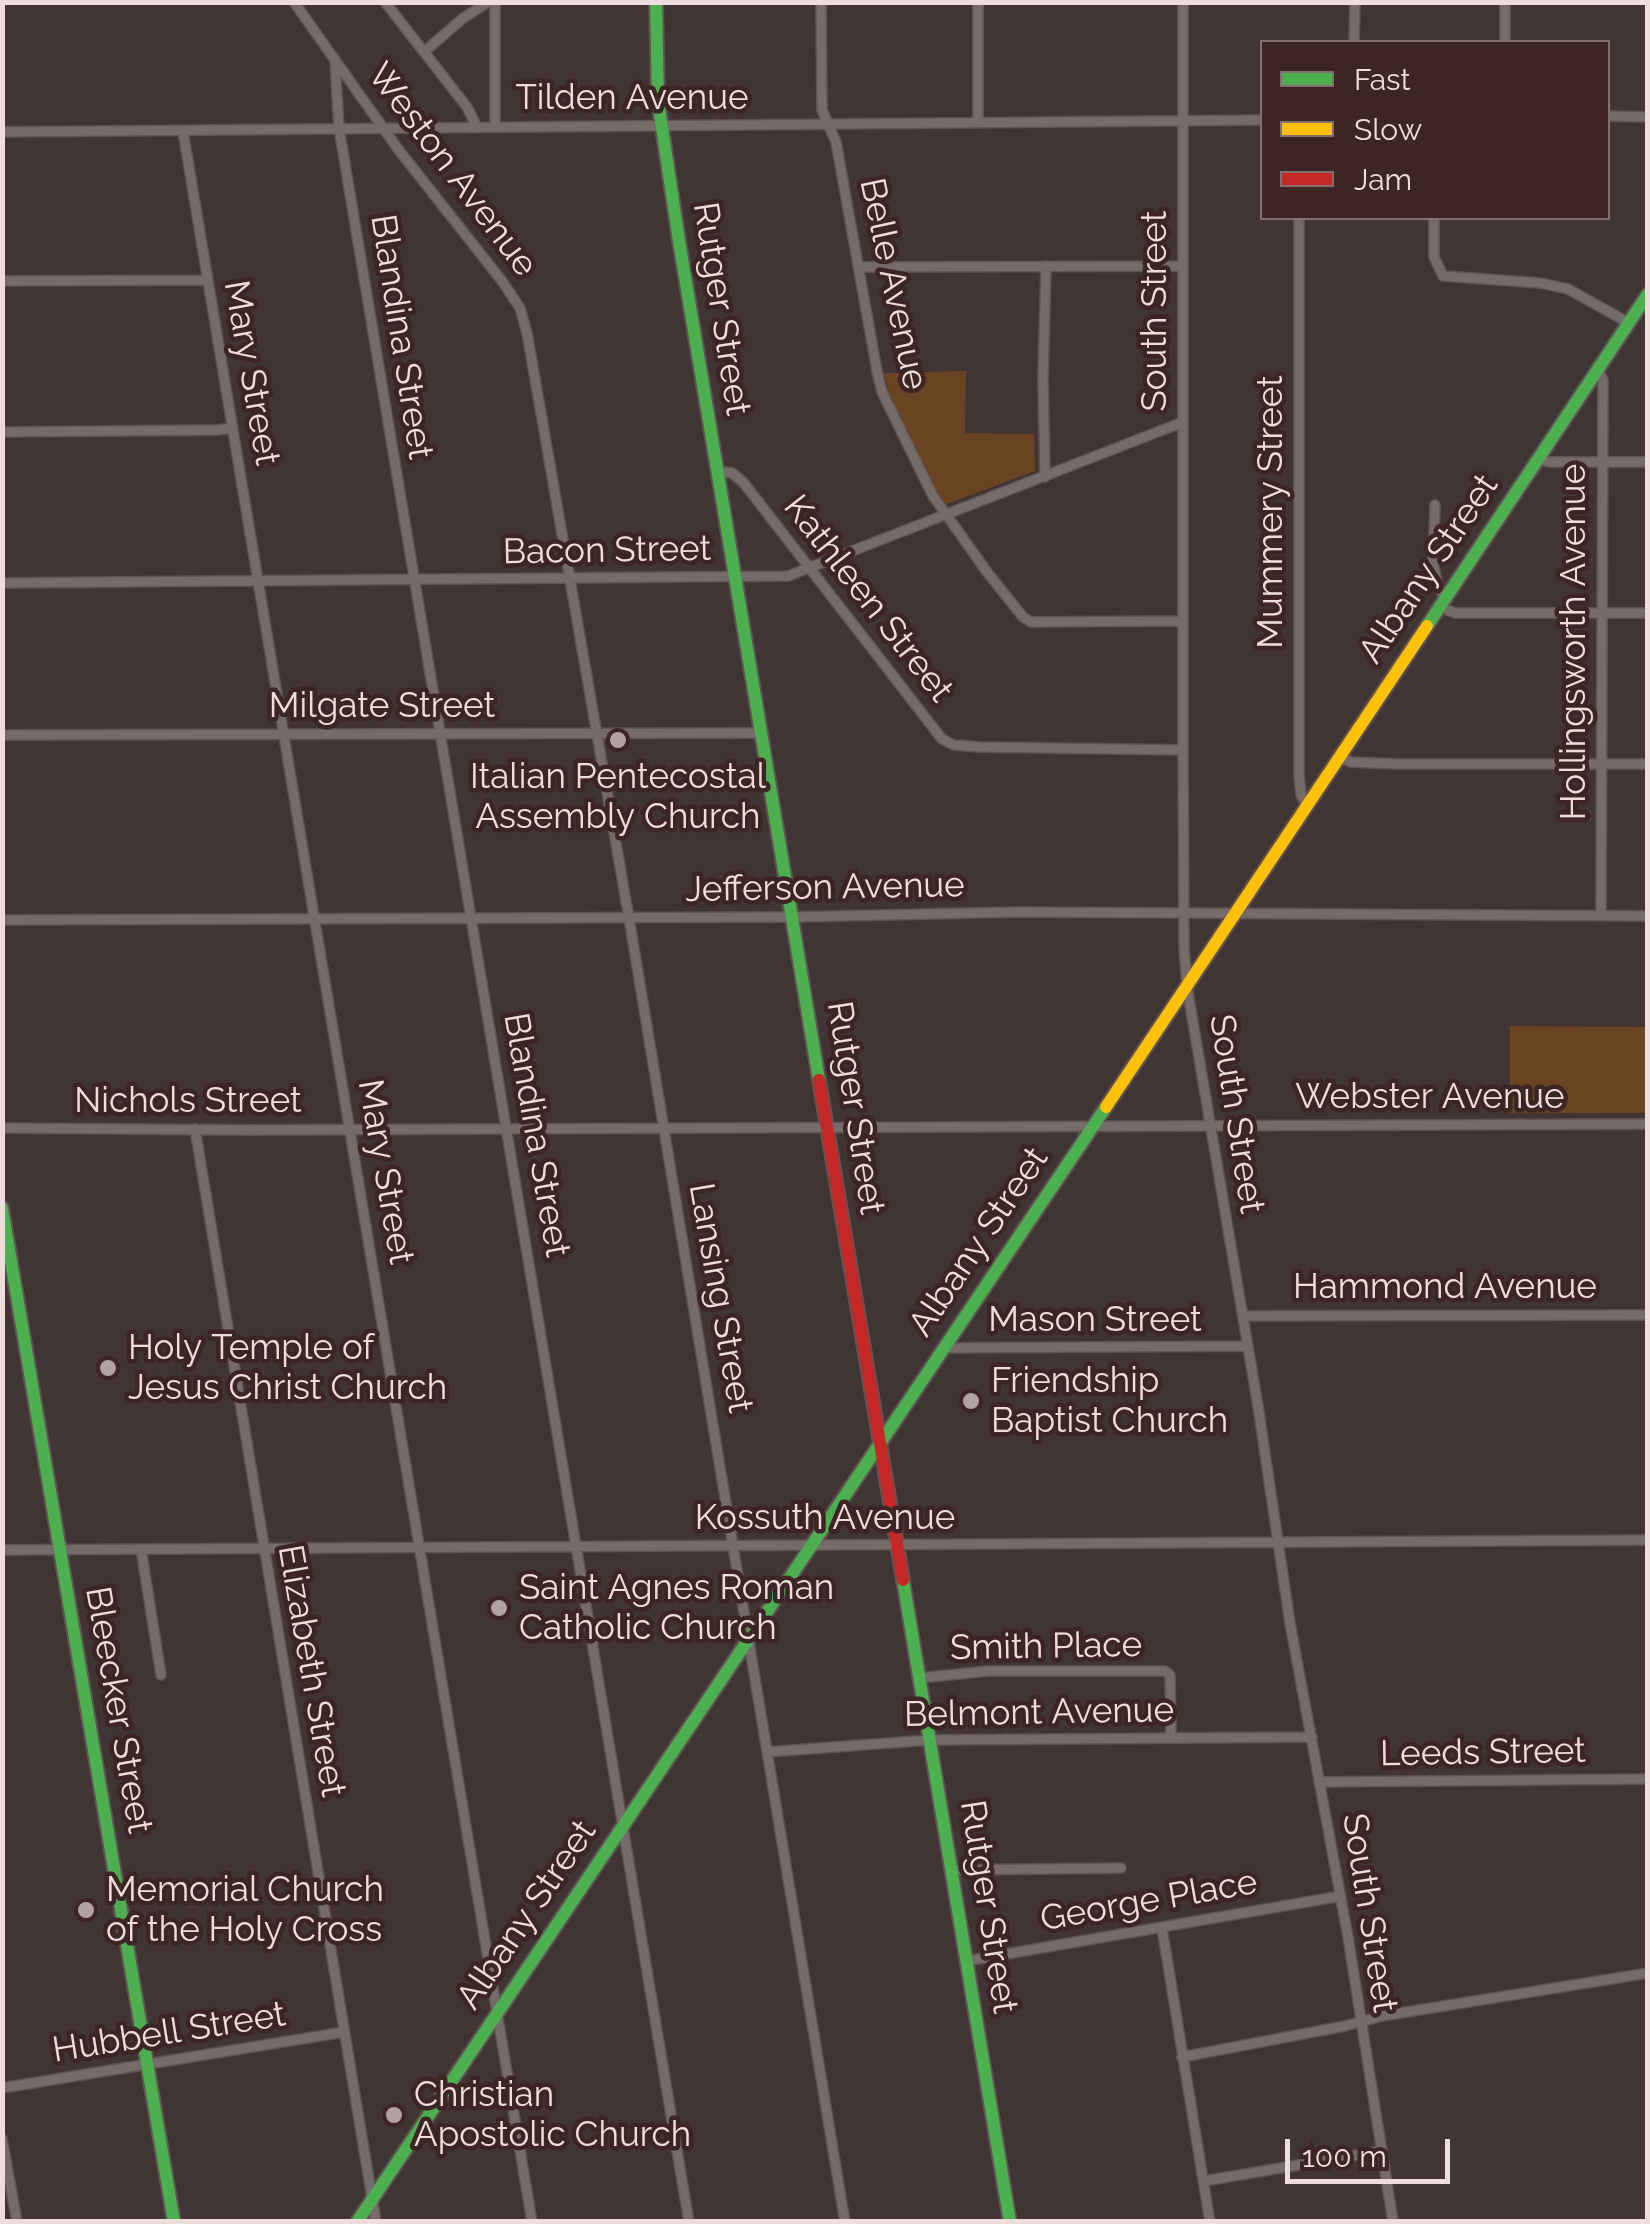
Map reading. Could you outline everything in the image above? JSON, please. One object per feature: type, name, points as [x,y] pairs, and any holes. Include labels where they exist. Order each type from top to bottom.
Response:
[{"type":"street","name":"Weston Avenue","points":[[294,2],[520,308],[536,384]]},
{"type":"street","points":[[385,2],[467,107],[477,127]]},
{"type":"street","points":[[424,52],[462,19],[491,2],[496,127]]},
{"type":"street","name":"Rutger Street","points":[[656,2],[662,126],[1010,2222]]},
{"type":"street","name":"Belle Avenue","points":[[822,2],[822,110],[836,142],[882,392],[946,516],[1011,602],[1031,622],[1183,622]]},
{"type":"street","points":[[978,2],[978,122]]},
{"type":"street","name":"South Street","points":[[1183,2],[1183,750],[1187,988],[1393,2222]]},
{"type":"street","points":[[1354,2],[1354,40]]},
{"type":"street","points":[[1505,2],[1505,40]]},
{"type":"street","name":"Blandina Street","points":[[335,58],[339,128],[689,2222]]},
{"type":"street","points":[[1610,116],[1648,117]]},
{"type":"street","name":"Tilden Avenue","points":[[2,132],[1260,120]]},
{"type":"street","name":"Mary Street","points":[[183,131],[532,2222]]},
{"type":"street","name":"Mummery Street","points":[[1299,220],[1298,774],[1301,794],[1308,805]]},
{"type":"street","points":[[1434,220],[1434,257],[1443,276],[1455,280],[1540,283],[1568,289],[1629,323]]},
{"type":"street","points":[[1045,477],[1046,266]]},
{"type":"street","points":[[858,267],[1182,266]]},
{"type":"street","points":[[2,280],[207,280]]},
{"type":"street","name":"Albany Street","points":[[357,2222],[1187,988],[1648,294]]},
{"type":"street","name":"Hollingsworth Avenue","points":[[1598,370],[1602,380],[1601,916]]},
{"type":"street","name":"Lansing Street","points":[[536,384],[845,2222]]},
{"type":"street","name":"Bacon Street","points":[[2,583],[788,576],[1183,422]]},
{"type":"street","points":[[2,432],[233,428]]},
{"type":"street","points":[[1538,459],[1648,462]]},
{"type":"street","name":"Kathleen Street","points":[[718,472],[732,473],[743,482],[942,739],[954,745],[980,747],[1183,750]]},
{"type":"street","points":[[1435,506],[1433,563],[1442,603],[1455,613],[1648,613]]},
{"type":"street","name":"Milgate Street","points":[[2,734],[761,733]]},
{"type":"street","points":[[1339,757],[1351,762],[1397,764],[1648,764]]},
{"type":"street","name":"Jefferson Avenue","points":[[2,920],[793,917],[1017,912],[1648,916]]},
{"type":"street","name":"Webster Avenue","points":[[1092,1127],[1648,1124]]},
{"type":"street","name":"Nichols Street","points":[[2,1128],[1092,1127]]},
{"type":"street","name":"Elizabeth Street","points":[[194,1129],[376,2222]]},
{"type":"street","name":"Bleecker Street","points":[[2,1208],[10,1295],[61,1549],[174,2222]]},
{"type":"street","name":"Hammond Avenue","points":[[1243,1316],[1648,1315]]},
{"type":"street","name":"Mason Street","points":[[944,1348],[1247,1346]]},
{"type":"street","name":"Kossuth Avenue","points":[[2,1550],[1648,1540]]},
{"type":"street","points":[[141,1549],[162,1675]]},
{"type":"street","name":"Smith Place","points":[[920,1678],[988,1671],[1165,1671],[1170,1675],[1171,1738]]},
{"type":"street","name":"Belmont Avenue","points":[[767,1752],[930,1740],[1312,1737]]},
{"type":"street","name":"Leeds Street","points":[[1319,1782],[1648,1779]]},
{"type":"street","points":[[951,1870],[1121,1868]]},
{"type":"street","name":"George Place","points":[[966,1961],[1340,1896]]},
{"type":"street","points":[[1162,1928],[1210,2222]]},
{"type":"street","points":[[1182,2057],[1382,2016],[1648,1973]]},
{"type":"street","name":"Hubbell Street","points":[[2,2088],[344,2032]]},
{"type":"street","points":[[2,2140],[16,2222]]},
{"type":"street","points":[[1204,2181],[1381,2151]]},
{"type":"shaded area","points":[[966,371],[965,433],[1034,434],[1035,471],[944,505],[890,396],[884,373]]},
{"type":"shaded area","points":[[1510,1026],[1647,1027],[1647,1113],[1510,1113]]},
{"type":"traffic: fast","points":[[656,2],[658,101],[679,241],[819,1080]]},
{"type":"traffic: fast","points":[[1427,626],[1648,294]]},
{"type":"traffic: fast","points":[[357,2222],[1106,1107]]},
{"type":"traffic: fast","points":[[2,1208],[174,2222]]},
{"type":"traffic: fast","points":[[903,1580],[1010,2222]]},
{"type":"traffic: slow","points":[[1106,1107],[1427,626]]},
{"type":"traffic: jam","points":[[819,1080],[903,1580]]},
{"type":"place","name":"Italian Pentecostal Assembly Church","points":[[618,740]]},
{"type":"place","name":"Holy Temple of Jesus Christ Church","points":[[108,1368]]},
{"type":"place","name":"Friendship Baptist Church","points":[[971,1401]]},
{"type":"place","name":"Saint Agnes Roman Catholic Church","points":[[499,1608]]},
{"type":"place","name":"Memorial Church of the Holy Cross","points":[[86,1910]]},
{"type":"place","name":"Christian Apostolic Church","points":[[394,2115]]}]
